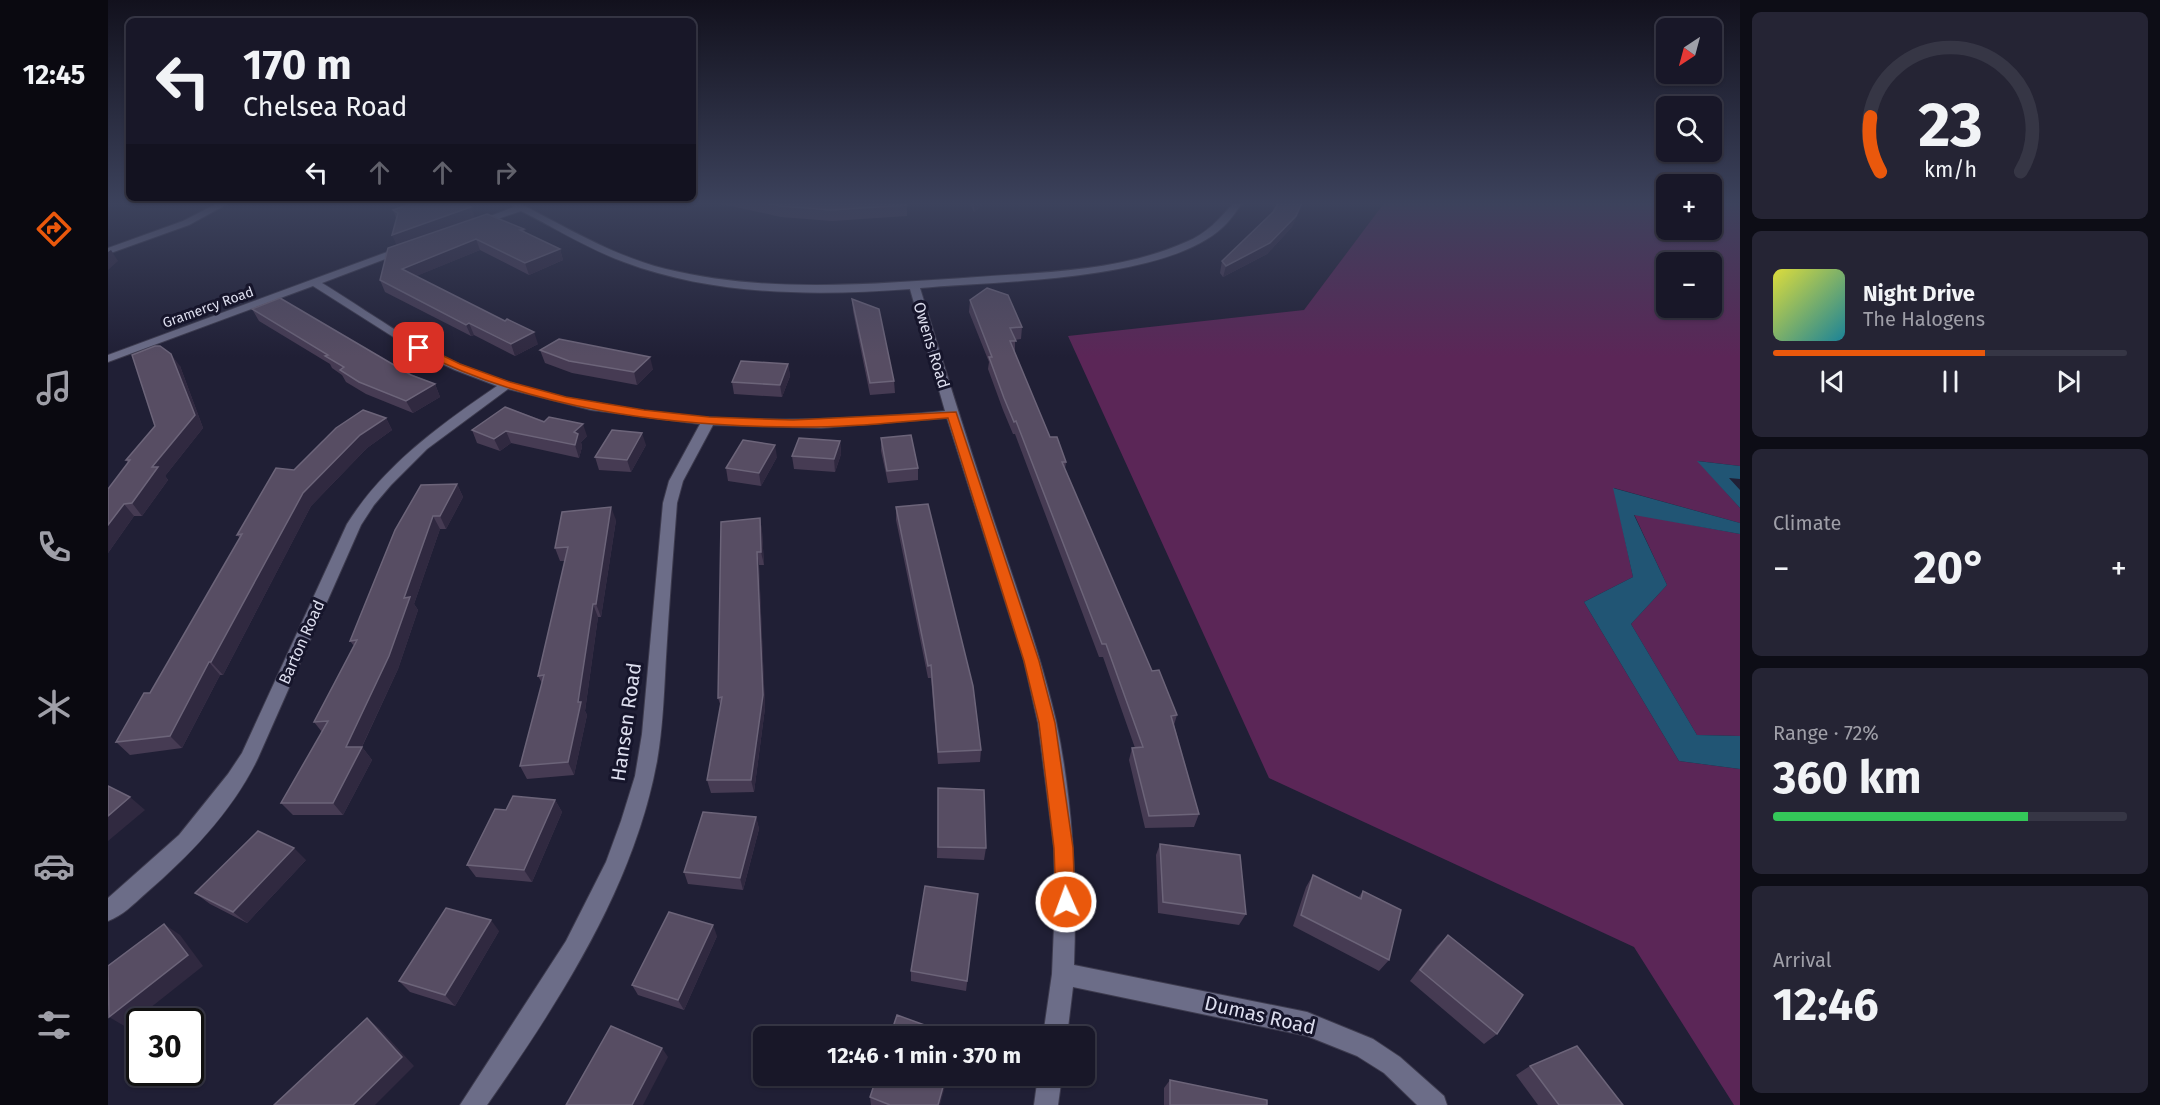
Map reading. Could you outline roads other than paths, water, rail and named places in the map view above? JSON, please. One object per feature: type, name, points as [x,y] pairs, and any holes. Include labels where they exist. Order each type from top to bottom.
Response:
[{"type":"street","name":"Gramercy Road","points":[[108,359],[390,254]]},
{"type":"street","points":[[611,254],[684,276],[732,284],[798,289],[914,285],[1088,271],[1166,254]]},
{"type":"street","points":[[314,282],[419,348],[456,367],[506,385],[590,405],[709,420],[822,424],[952,414]]},
{"type":"street","name":"Owens Road","points":[[914,285],[952,414],[1032,661],[1047,723],[1064,848],[1066,902],[1063,974],[1056,1026]]},
{"type":"street","name":"Barton Road","points":[[108,911],[138,888],[176,852],[232,787],[249,758],[354,524],[374,495],[415,451],[506,385]]},
{"type":"street","name":"Hansen Road","points":[[472,1105],[510,1052],[558,973],[597,903],[625,836],[644,775],[652,725],[670,504],[676,482],[709,420]]},
{"type":"street","name":"Dumas Road","points":[[1063,974],[1307,1024],[1365,1047],[1392,1065],[1435,1105]]},
{"type":"street","points":[[1046,1105],[1049,1086]]},
{"type":"water","points":[[1697,461],[1740,466],[1740,479],[1729,478],[1740,490],[1740,508]]},
{"type":"water","points":[[1613,488],[1740,523],[1740,534],[1634,515],[1667,585],[1631,624],[1697,735],[1740,736],[1740,769],[1679,761],[1584,602],[1633,577]]}]
